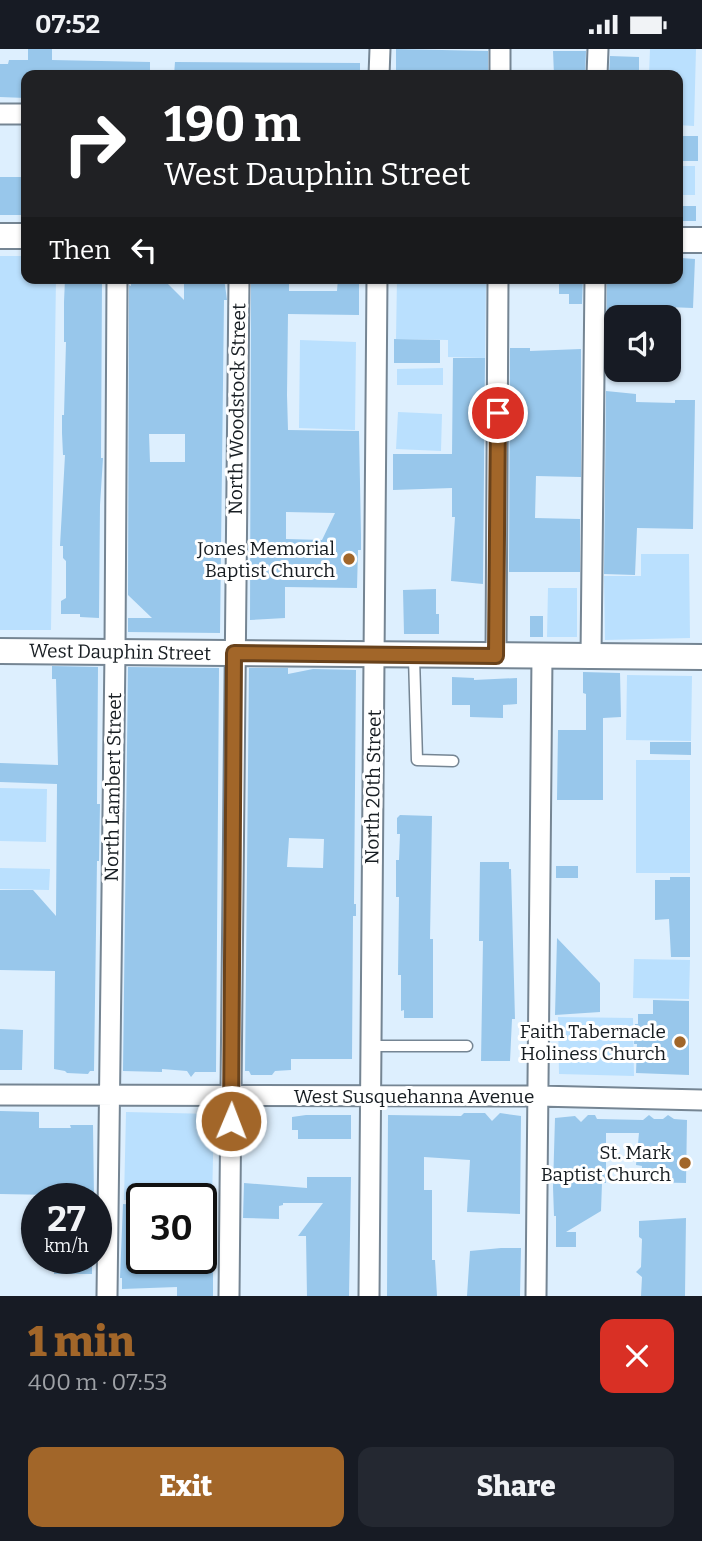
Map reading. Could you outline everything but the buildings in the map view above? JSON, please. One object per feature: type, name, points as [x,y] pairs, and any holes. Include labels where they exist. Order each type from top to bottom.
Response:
[{"type":"street","points":[[379,70],[380,49]]},
{"type":"street","points":[[500,49],[500,70]]},
{"type":"street","points":[[597,49],[597,70]]},
{"type":"street","points":[[0,114],[21,114]]},
{"type":"street","points":[[0,236],[21,236]]},
{"type":"street","points":[[683,240],[702,240]]},
{"type":"street","name":"North Lambert Street","points":[[107,1296],[117,284]]},
{"type":"street","name":"North Woodstock Street","points":[[229,1296],[239,284]]},
{"type":"street","name":"North 20th Street","points":[[369,1296],[377,284]]},
{"type":"street","points":[[496,656],[498,284]]},
{"type":"street","points":[[591,656],[595,284]]},
{"type":"street","name":"West Dauphin Street","points":[[0,651],[702,657]]},
{"type":"street","points":[[536,1296],[542,656]]},
{"type":"street","name":"West Susquehanna Avenue","points":[[0,1095],[538,1096],[702,1100]]},
{"type":"lane","points":[[414,655],[417,760],[453,761]]},
{"type":"lane","points":[[370,1046],[467,1046]]},
{"type":"shaded area","points":[[650,49],[696,49],[694,126],[683,125],[683,70],[649,70]]},
{"type":"shaded area","points":[[683,166],[695,166],[695,195],[683,195]]},
{"type":"shaded area","points":[[0,256],[21,256],[21,284],[56,284],[51,630],[0,630]]},
{"type":"shaded area","points":[[397,284],[486,284],[485,358],[448,357],[448,340],[396,339]]},
{"type":"shaded area","points":[[300,340],[356,342],[355,430],[299,428]]},
{"type":"shaded area","points":[[443,368],[443,385],[397,385],[397,369]]},
{"type":"shaded area","points":[[398,412],[442,414],[441,451],[396,449]]},
{"type":"shaded area","points":[[641,554],[689,554],[690,638],[605,640],[604,576],[641,576]]},
{"type":"shaded area","points":[[548,588],[577,588],[577,637],[547,637]]},
{"type":"shaded area","points":[[627,675],[692,676],[691,741],[626,740]]},
{"type":"shaded area","points":[[636,760],[690,760],[690,873],[636,873]]},
{"type":"shaded area","points":[[0,788],[47,789],[46,842],[0,841]]},
{"type":"shaded area","points":[[0,868],[50,869],[49,890],[0,889]]},
{"type":"shaded area","points":[[634,959],[690,960],[689,999],[633,998]]},
{"type":"shaded area","points":[[558,1017],[633,1018],[634,1076],[559,1074]]},
{"type":"shaded area","points":[[126,1112],[214,1114],[212,1183],[126,1183],[124,1200]]},
{"type":"place","name":"Jones Memorial Baptist Church","points":[[349,559]]},
{"type":"place","name":"Faith Tabernacle Holiness Church","points":[[680,1042]]},
{"type":"place","name":"St. Mark Baptist Church","points":[[685,1163]]},
{"type":"route","points":[[231,1121],[234,653],[496,656],[498,413]]}]
